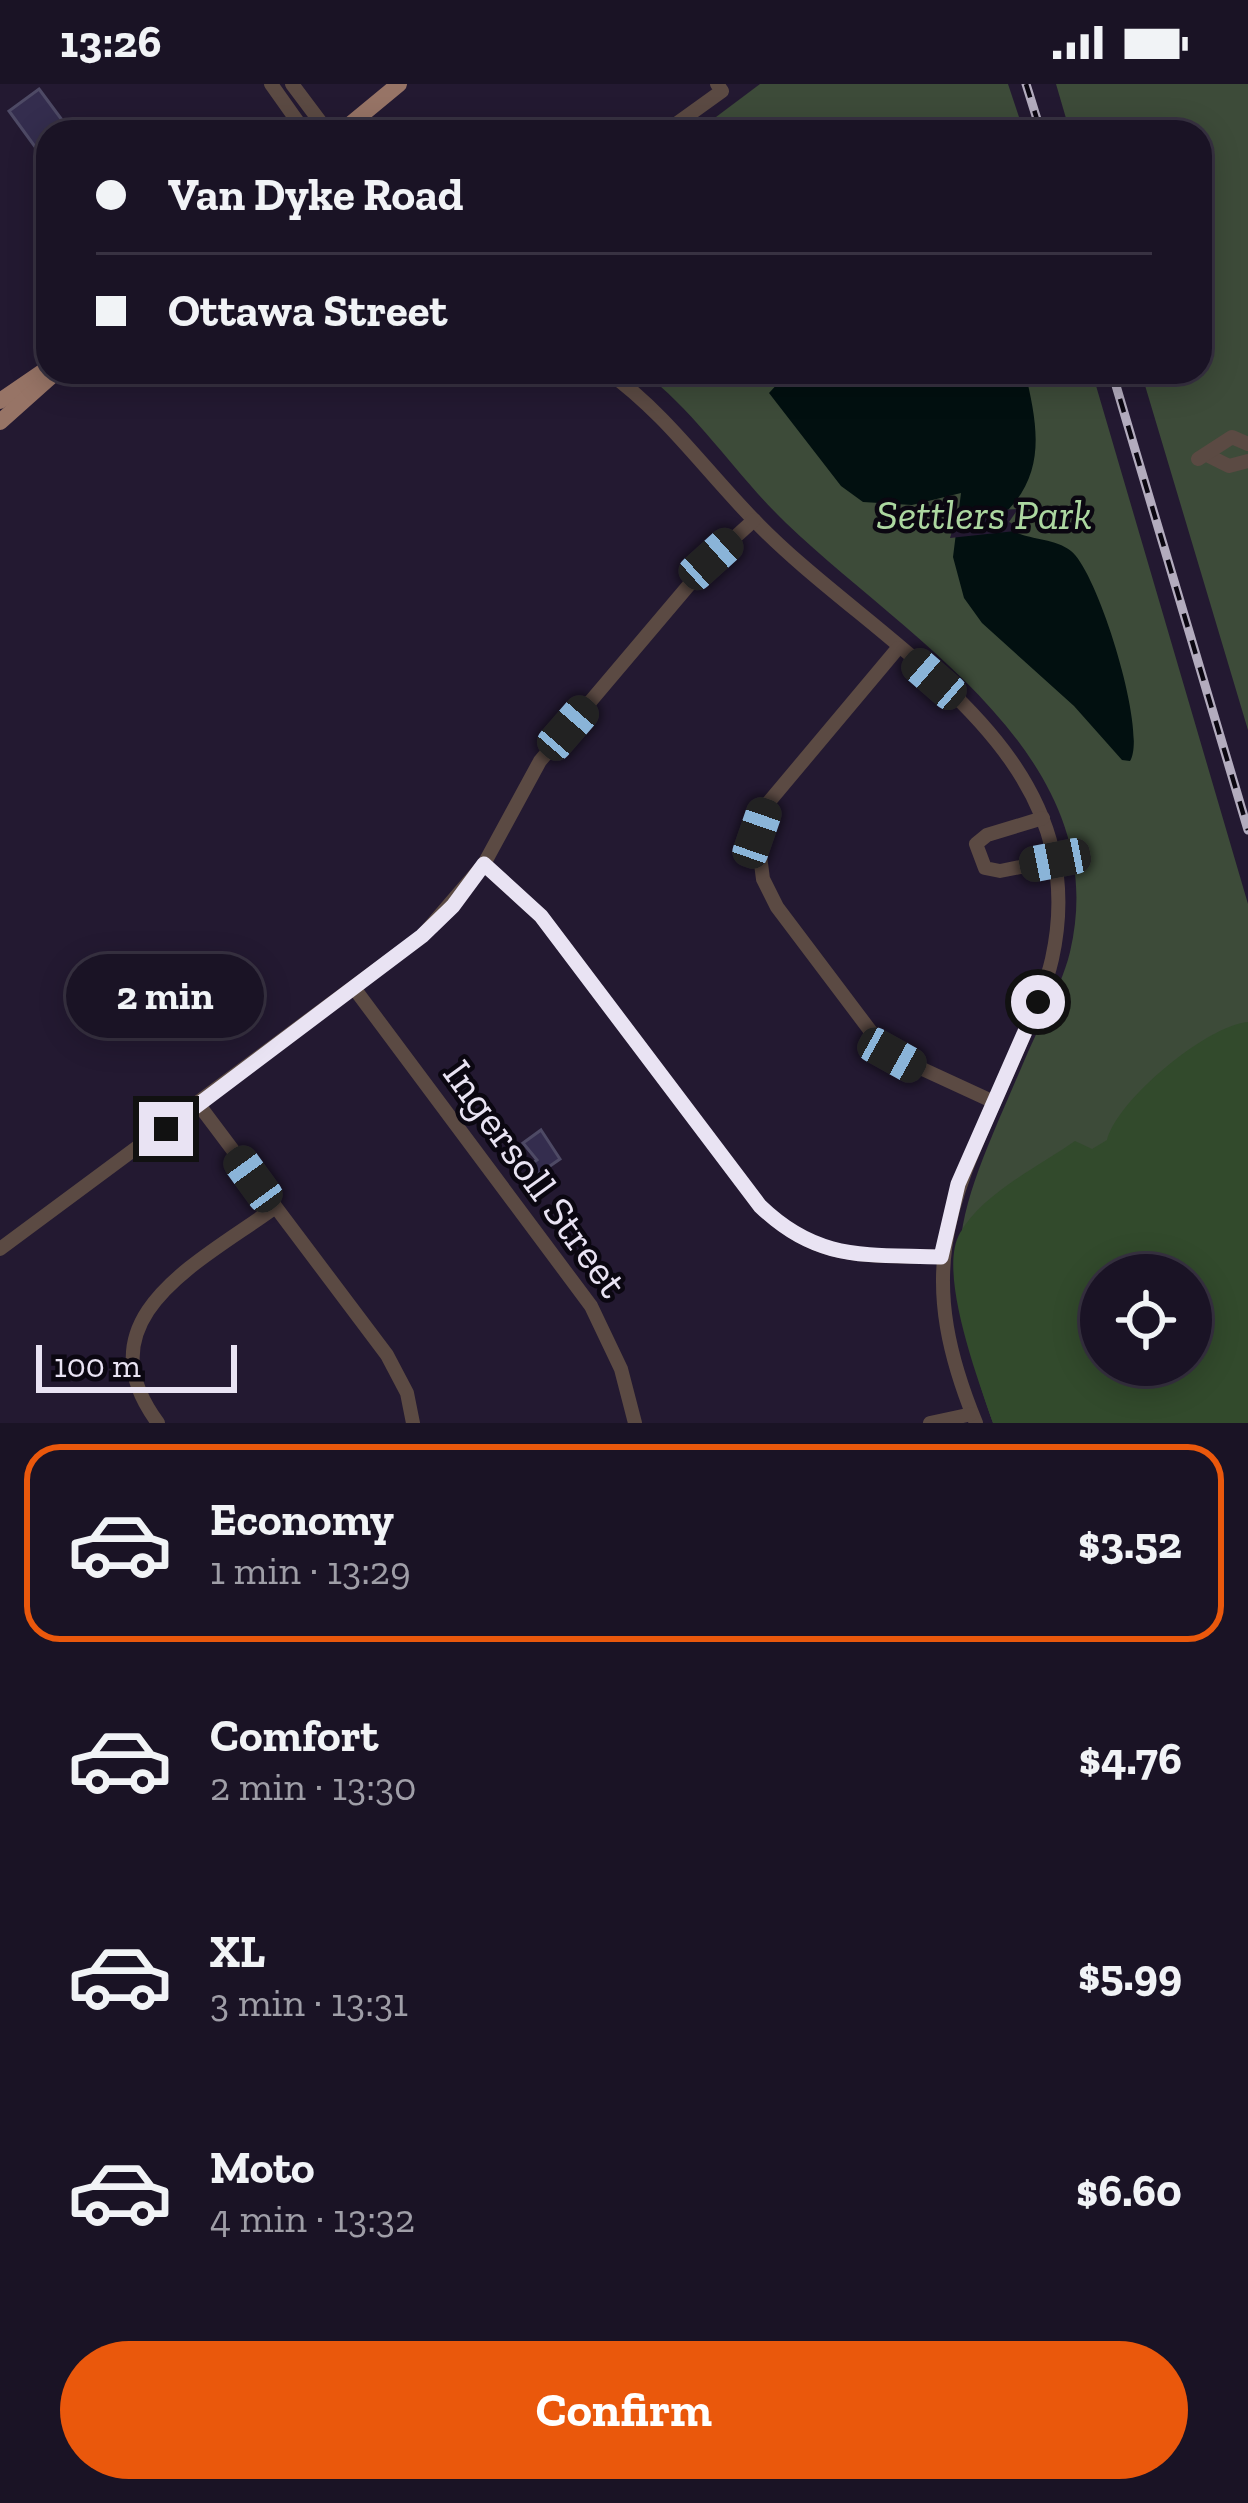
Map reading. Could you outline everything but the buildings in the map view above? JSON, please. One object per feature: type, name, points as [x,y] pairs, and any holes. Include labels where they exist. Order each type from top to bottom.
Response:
[{"type":"main road","points":[[356,120],[399,84]]},
{"type":"main road","points":[[0,401],[36,380]]},
{"type":"main road","points":[[0,422],[38,384]]},
{"type":"street","points":[[271,84],[296,120]]},
{"type":"street","points":[[292,84],[319,120]]},
{"type":"street","points":[[682,120],[722,91],[717,84]]},
{"type":"street","points":[[623,384],[669,422],[754,520],[1004,744],[1043,818],[1055,860],[1058,920],[1052,961],[948,1211],[941,1257],[949,1334],[974,1418],[930,1423]]},
{"type":"street","points":[[1248,444],[1242,438],[1228,439],[1203,457],[1229,466],[1248,461]]},
{"type":"street","points":[[0,1250],[354,988],[453,906],[484,864],[540,761],[711,559],[754,520]]},
{"type":"street","points":[[898,648],[768,803],[757,833],[757,858],[777,907],[892,1055],[994,1102]]},
{"type":"street","points":[[1043,818],[986,835],[976,844],[978,858],[985,868],[1000,872],[1055,860]]},
{"type":"street","points":[[484,864],[541,916],[760,1206],[787,1232],[815,1247],[850,1254],[941,1257]]},
{"type":"street","name":"Ingersoll Street","points":[[354,988],[591,1306],[621,1369],[635,1423]]},
{"type":"street","points":[[199,1105],[387,1355],[406,1393],[413,1423]]},
{"type":"street","points":[[158,1423],[132,1372],[131,1346],[140,1321],[170,1284],[274,1208]]},
{"type":"green space","points":[[760,84],[1008,84],[1020,120],[712,120]]},
{"type":"green space","points":[[1056,84],[1248,84],[1248,730],[1145,384],[1212,384],[1212,120],[1066,120]]},
{"type":"green space","name":"Settlers Park","points":[[657,384],[1096,384],[1248,904],[1248,1423],[993,1423],[963,1314],[962,1233],[985,1154],[1070,952],[1076,882],[1062,818],[1032,760],[990,707],[750,485]]},
{"type":"green space","points":[[1248,1022],[1248,1423],[993,1423],[957,1299],[954,1251],[960,1233],[997,1193],[1075,1141],[1092,1149],[1107,1140],[1114,1123],[1145,1086],[1210,1036]]},
{"type":"shaded area","points":[[777,384],[1027,384],[1035,430],[1033,466],[1027,483],[1003,515],[1003,524],[1019,534],[1063,546],[1082,565],[1106,619],[1126,688],[1134,745],[1130,761],[1122,760],[1074,706],[982,623],[964,598],[953,557],[961,493],[912,505],[863,502],[841,486],[769,393]]},
{"type":"pier","points":[[1018,509],[1009,522],[1024,530],[950,538],[958,512]]},
{"type":"railway","points":[[1026,84],[1037,120]]},
{"type":"railway","points":[[1116,384],[1248,830]]},
{"type":"route","points":[[166,1129],[422,936],[453,906],[484,864],[541,916],[760,1206],[787,1232],[815,1247],[850,1254],[941,1257],[948,1211],[958,1184],[1038,1002]]}]
